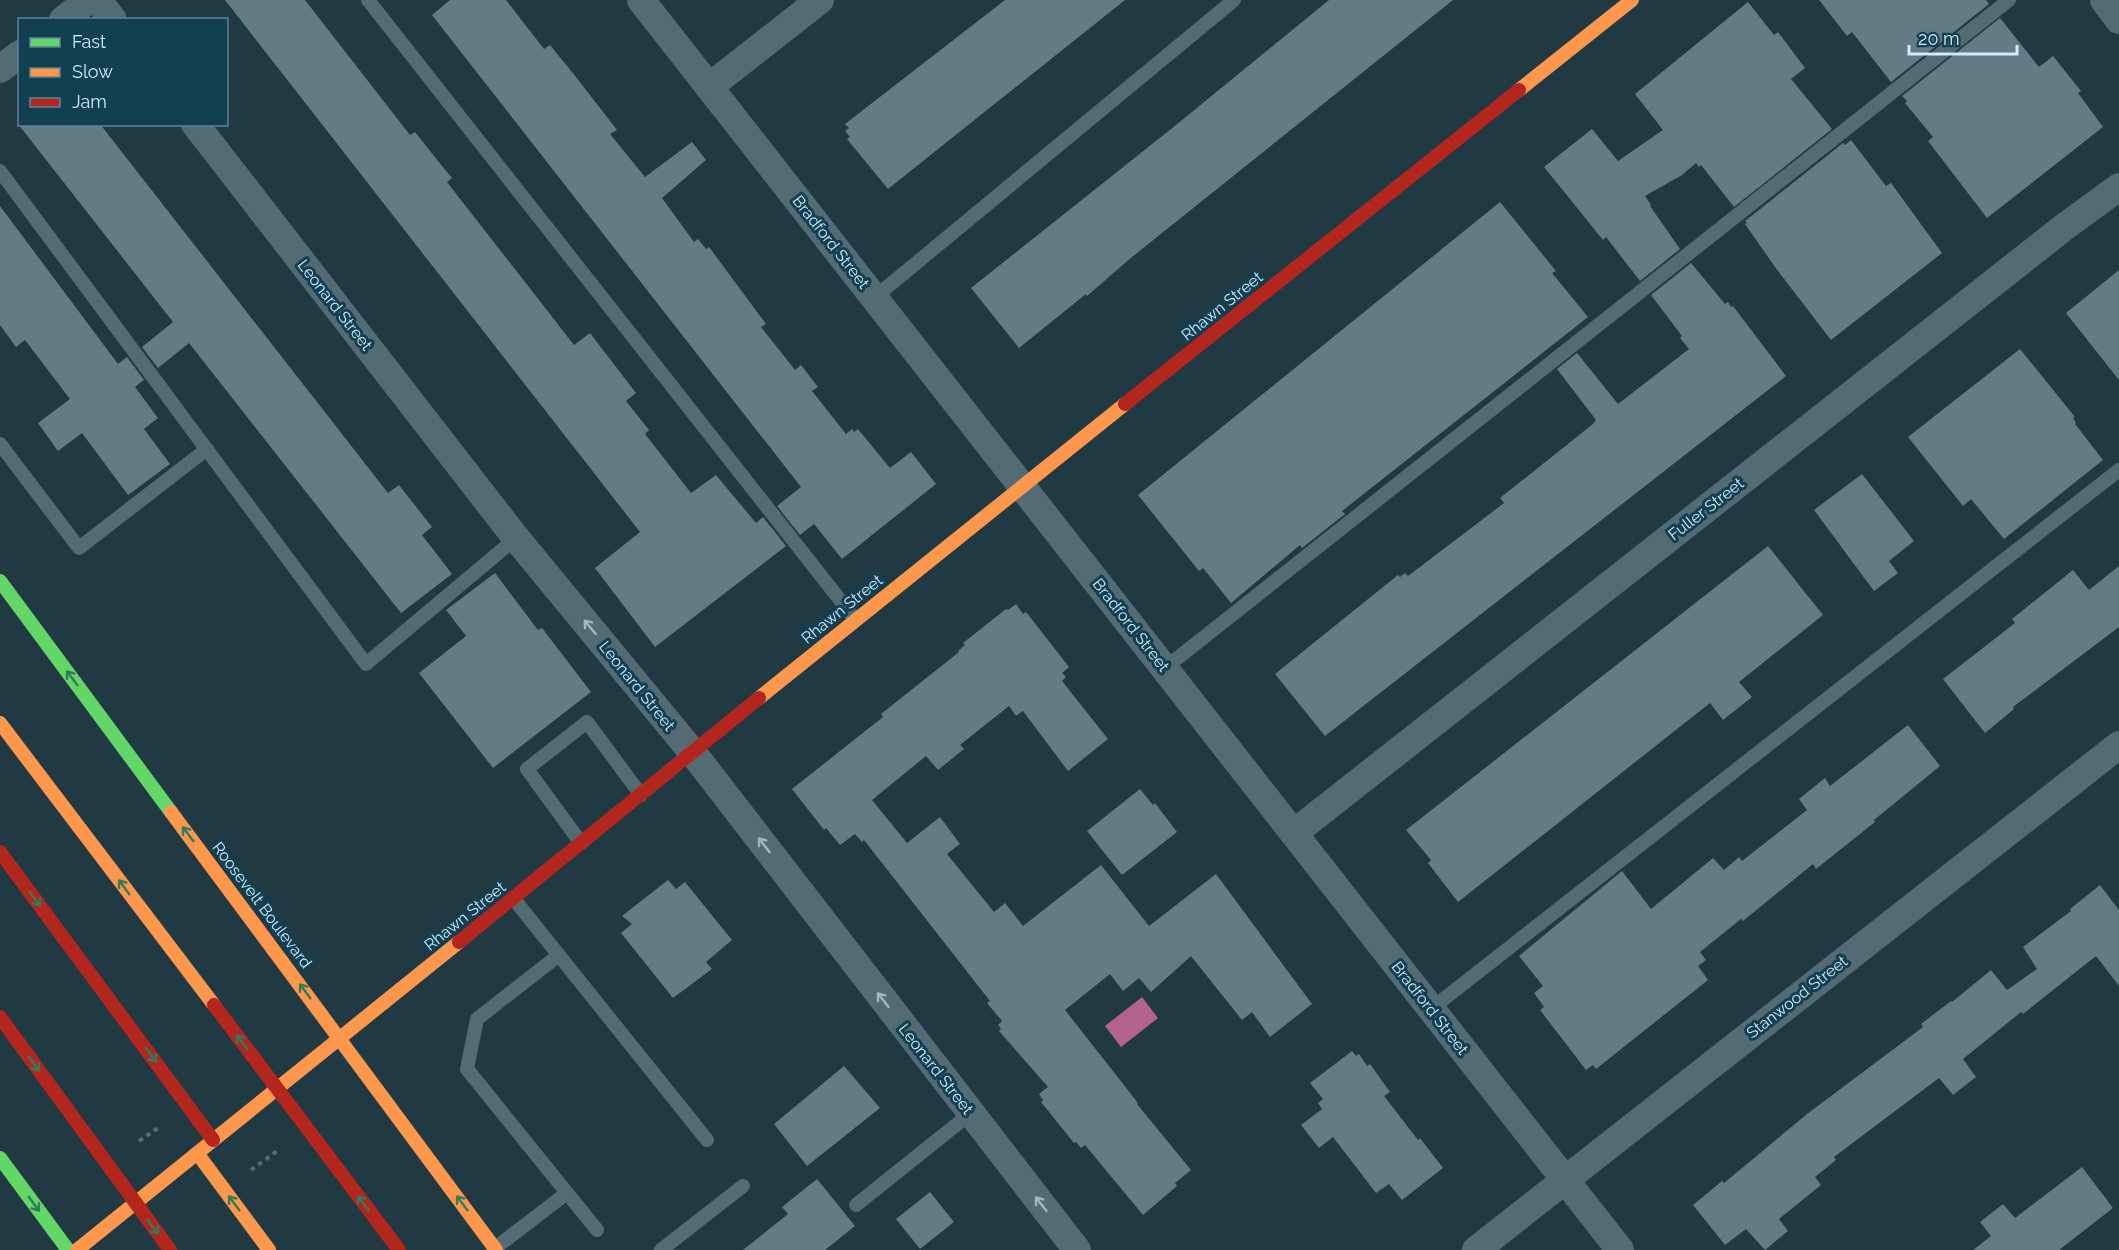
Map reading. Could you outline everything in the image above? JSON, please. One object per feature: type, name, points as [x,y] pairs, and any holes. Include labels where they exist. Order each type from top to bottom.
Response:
[{"type":"main road","name":"Rhawn Street","points":[[77,1250],[693,753],[855,619],[1632,0]]},
{"type":"main road","name":"Roosevelt Boulevard","points":[[0,580],[496,1249]]},
{"type":"main road","points":[[0,723],[399,1250]]},
{"type":"main road","points":[[0,852],[213,1140]]},
{"type":"main road","points":[[0,1017],[170,1250]]},
{"type":"main road","points":[[197,1153],[269,1250]]},
{"type":"main road","points":[[2,1166],[68,1250]]},
{"type":"street","points":[[66,18],[88,0]]},
{"type":"street","points":[[98,0],[112,18]]},
{"type":"street","name":"Bradford Street","points":[[641,0],[1620,1250]]},
{"type":"street","points":[[709,87],[820,0]]},
{"type":"street","points":[[2104,0],[2119,20]]},
{"type":"street","points":[[0,69],[18,56]]},
{"type":"street","name":"Leonard Street","points":[[197,126],[516,538],[693,753],[1077,1250]]},
{"type":"street","name":"Fuller Street","points":[[1294,833],[2063,228],[2119,187]]},
{"type":"street","name":"Stanwood Street","points":[[1476,1250],[2119,745]]},
{"type":"lane","points":[[368,0],[855,619]]},
{"type":"lane","points":[[874,298],[1234,0]]},
{"type":"lane","points":[[1165,668],[2009,0]]},
{"type":"lane","points":[[0,171],[366,664],[516,538]]},
{"type":"lane","points":[[0,444],[79,548],[207,449]]},
{"type":"lane","points":[[1431,1009],[2119,471]]},
{"type":"lane","points":[[581,843],[528,769],[587,722],[641,795]]},
{"type":"lane","points":[[513,898],[707,1140]]},
{"type":"lane","points":[[559,955],[477,1019],[467,1069],[597,1230]]},
{"type":"lane","points":[[856,1205],[971,1113]]},
{"type":"lane","points":[[661,1250],[743,1186]]},
{"type":"lane","points":[[496,1249],[567,1192]]},
{"type":"path","points":[[140,1141],[166,1122]]},
{"type":"path","points":[[245,1175],[277,1151]]},
{"type":"shaded area","points":[[1142,997],[1158,1018],[1121,1047],[1105,1026]]},
{"type":"building","points":[[225,0],[305,0],[410,135],[415,132],[452,178],[447,182],[574,345],[590,333],[636,393],[626,401],[649,430],[645,434],[691,493],[716,475],[756,523],[763,517],[786,546],[655,647],[595,568],[640,532]]},
{"type":"building","points":[[450,0],[506,0],[544,49],[550,45],[576,77],[617,130],[610,134],[645,177],[692,142],[706,160],[662,198],[694,242],[698,239],[706,249],[709,247],[766,324],[761,327],[795,370],[801,365],[818,387],[812,391],[846,434],[852,429],[854,432],[858,429],[890,468],[911,452],[936,484],[842,559],[814,524],[800,535],[777,506],[801,487],[432,15]]},
{"type":"building","points":[[1005,0],[1125,0],[888,189],[847,139],[850,137],[845,131],[849,128],[845,124]]},
{"type":"building","points":[[1329,0],[1453,0],[1132,257],[1087,296],[1086,294],[1019,348],[971,288]]},
{"type":"building","points":[[1819,0],[1986,0],[1989,4],[1891,82],[1852,32],[1847,36]]},
{"type":"building","points":[[1748,2],[1774,35],[1778,32],[1805,68],[1791,79],[1832,129],[1734,207],[1701,165],[1699,167],[1696,163],[1682,175],[1645,196],[1680,249],[1640,281],[1606,237],[1603,240],[1544,167],[1592,129],[1618,161],[1663,130],[1635,94]]},
{"type":"building","points":[[2000,18],[2039,67],[2053,56],[2081,91],[2078,93],[2103,127],[1987,218],[1928,141],[1933,137],[1905,103],[1907,101],[1902,96]]},
{"type":"building","points":[[20,126],[102,126],[388,493],[399,485],[432,527],[422,535],[452,574],[401,613],[189,343],[158,368],[142,347],[173,322]]},
{"type":"building","points":[[1851,140],[1886,186],[1891,183],[1942,253],[1831,340],[1775,267],[1745,221],[1843,143],[1845,145]]},
{"type":"building","points":[[1500,202],[1556,271],[1552,273],[1588,317],[1342,511],[1345,514],[1302,548],[1300,545],[1231,603],[1203,568],[1199,571],[1138,495]]},
{"type":"building","points":[[0,206],[118,364],[127,357],[144,380],[135,387],[158,418],[144,429],[170,464],[128,495],[82,433],[58,451],[38,423],[70,399],[25,340],[16,347],[0,325]]},
{"type":"building","points":[[1691,263],[1725,304],[1728,302],[1731,307],[1733,306],[1786,376],[1325,736],[1275,674],[1398,575],[1400,577],[1405,573],[1408,576],[1504,503],[1500,498],[1593,424],[1596,420],[1557,369],[1577,353],[1618,404],[1689,349],[1651,295]]},
{"type":"building","points":[[2119,270],[2119,380],[2066,313]]},
{"type":"building","points":[[2020,349],[2075,417],[2073,418],[2075,424],[2103,460],[2004,539],[1971,499],[1963,506],[1908,437]]},
{"type":"building","points":[[1862,474],[1914,541],[1889,561],[1898,573],[1874,591],[1814,510]]},
{"type":"building","points":[[1768,546],[1823,615],[1739,682],[1752,697],[1723,720],[1710,703],[1458,902],[1428,863],[1431,860],[1406,830]]},
{"type":"building","points":[[2119,566],[2119,627],[2013,707],[2014,709],[1985,733],[1943,679],[2015,623],[2012,619],[2073,570],[2089,590]]},
{"type":"building","points":[[495,573],[538,630],[542,628],[591,692],[493,768],[419,673],[466,636],[446,610]]},
{"type":"building","points":[[1016,604],[1023,614],[1026,612],[1069,667],[1062,673],[1066,677],[1062,681],[1108,739],[1068,771],[1023,711],[1016,716],[1009,706],[960,745],[964,749],[938,770],[926,756],[872,800],[907,843],[940,817],[960,844],[947,854],[994,912],[1005,903],[1023,926],[1101,865],[1149,926],[1216,874],[1312,1004],[1270,1037],[1252,1012],[1242,1020],[1191,956],[1151,992],[1139,978],[1123,991],[1110,974],[1065,1010],[1191,1170],[1175,1183],[1177,1186],[1143,1215],[1085,1145],[1081,1148],[1076,1142],[1074,1143],[1041,1102],[1043,1100],[1039,1094],[1048,1087],[999,1031],[1001,1029],[998,1025],[1002,1021],[987,1003],[990,1001],[864,840],[862,842],[855,834],[840,845],[826,828],[824,830],[792,789],[883,717],[881,714],[959,652],[965,645],[963,643],[1006,609]]},
{"type":"building","points":[[1908,725],[1940,766],[1816,869],[1813,864],[1743,921],[1741,919],[1700,952],[1706,960],[1698,966],[1708,980],[1596,1069],[1593,1065],[1586,1070],[1540,1010],[1544,1007],[1534,993],[1543,986],[1519,956],[1622,871],[1651,909],[1713,858],[1724,870],[1739,857],[1742,861],[1807,810],[1799,799],[1825,778],[1830,786]]},
{"type":"building","points":[[1140,789],[1153,805],[1155,803],[1177,832],[1122,875],[1087,831]]},
{"type":"building","points":[[668,880],[676,889],[685,882],[732,940],[706,962],[712,969],[673,998],[621,933],[632,924],[622,916]]},
{"type":"building","points":[[2100,885],[2119,910],[2119,986],[2096,956],[1963,1059],[1976,1077],[1953,1095],[1939,1078],[1834,1157],[1836,1160],[1815,1177],[1821,1185],[1779,1219],[1788,1231],[1765,1250],[1746,1229],[1725,1245],[1693,1205],[1722,1181],[1724,1183],[1807,1114],[1923,1027],[1921,1024],[1991,970],[2007,990],[2037,969],[2023,947],[2071,911],[2070,909]]},
{"type":"building","points":[[1352,1051],[1356,1056],[1359,1054],[1367,1066],[1370,1064],[1390,1092],[1384,1096],[1443,1168],[1402,1200],[1389,1184],[1376,1193],[1333,1137],[1319,1148],[1301,1125],[1322,1109],[1318,1103],[1323,1099],[1310,1083]]},
{"type":"building","points":[[844,1066],[880,1108],[807,1166],[774,1124]]},
{"type":"building","points":[[2082,1167],[2113,1208],[2059,1250],[1973,1250],[1991,1236],[1980,1222],[2003,1204],[2015,1218]]},
{"type":"building","points":[[817,1179],[855,1226],[825,1250],[743,1250],[788,1214],[782,1207]]},
{"type":"building","points":[[930,1192],[954,1222],[920,1249],[896,1219]]},
{"type":"traffic: fast","points":[[0,581],[171,812]]},
{"type":"traffic: fast","points":[[0,1158],[68,1250]]},
{"type":"traffic: slow","points":[[1519,90],[1632,0]]},
{"type":"traffic: slow","points":[[759,698],[1125,404]]},
{"type":"traffic: slow","points":[[0,723],[214,1005]]},
{"type":"traffic: slow","points":[[171,812],[496,1250]]},
{"type":"traffic: slow","points":[[77,1250],[459,942]]},
{"type":"traffic: slow","points":[[197,1153],[269,1250]]},
{"type":"traffic: jam","points":[[1125,404],[1519,90]]},
{"type":"traffic: jam","points":[[459,942],[759,698]]},
{"type":"traffic: jam","points":[[0,852],[213,1140]]},
{"type":"traffic: jam","points":[[214,1005],[399,1250]]},
{"type":"traffic: jam","points":[[0,1017],[170,1250]]}]
